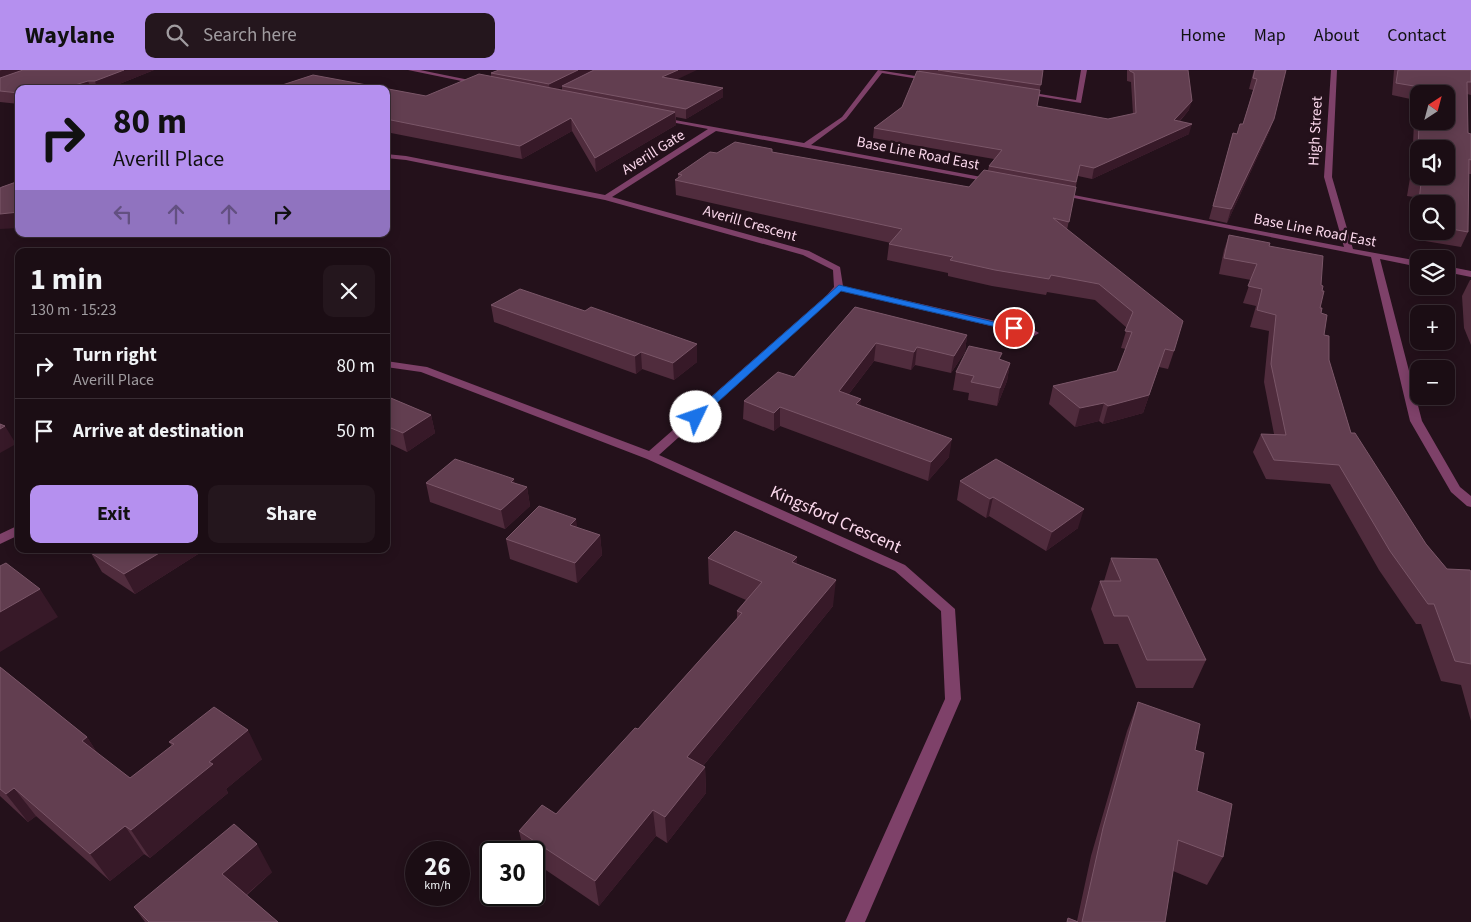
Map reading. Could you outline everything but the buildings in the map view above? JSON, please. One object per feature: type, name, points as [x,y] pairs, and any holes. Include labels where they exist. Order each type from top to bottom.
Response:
[{"type":"street","points":[[411,70],[486,84]]},
{"type":"street","points":[[1012,92],[1079,102],[1084,70]]},
{"type":"street","name":"High Street","points":[[1334,70],[1328,177],[1349,250]]},
{"type":"street","points":[[806,145],[844,118],[881,71],[937,80]]},
{"type":"street","name":"Base Line Road East","points":[[648,115],[1000,182]]},
{"type":"street","name":"Averill Gate","points":[[606,198],[715,128]]},
{"type":"street","name":"Averill Crescent","points":[[390,156],[606,198],[806,253],[837,269],[839,288]]},
{"type":"street","name":"Base Line Road East","points":[[1048,192],[1410,262]]},
{"type":"street","points":[[1375,256],[1416,421],[1456,489],[1471,503]]},
{"type":"street","points":[[1455,271],[1471,274]]},
{"type":"street","points":[[651,456],[839,288],[1034,333]]},
{"type":"street","name":"Kingsford Crescent","points":[[390,365],[423,369],[651,456],[900,568],[948,609],[953,699],[855,922]]},
{"type":"street","points":[[0,540],[15,531]]},
{"type":"route","points":[[696,417],[839,288],[1014,328]]}]
